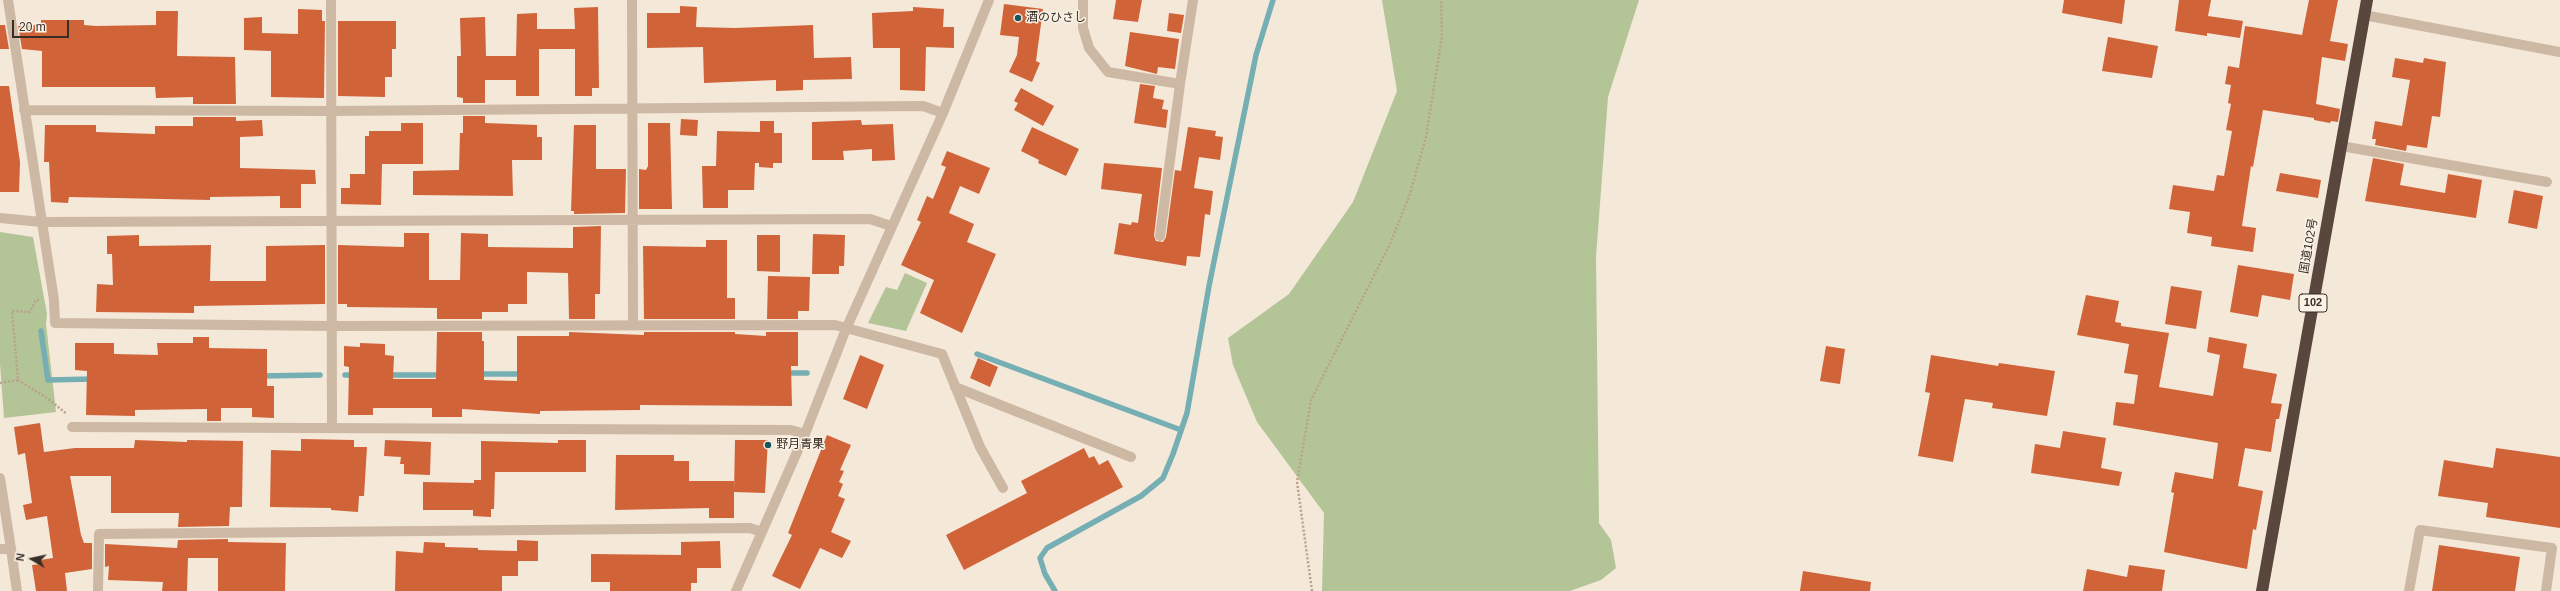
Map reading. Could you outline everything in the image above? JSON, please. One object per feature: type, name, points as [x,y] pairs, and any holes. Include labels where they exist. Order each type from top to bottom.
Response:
[{"type":"highway","name":"国道102号","points":[[2262,591],[2367,0]]},
{"type":"street","points":[[8,0],[54,300],[55,323],[332,326],[633,324],[835,325],[942,354],[980,447],[1003,488]]},
{"type":"street","points":[[331,0],[333,221],[332,427]]},
{"type":"street","points":[[632,0],[633,324]]},
{"type":"street","points":[[736,591],[805,434],[846,329],[943,113],[989,0]]},
{"type":"street","points":[[1083,0],[1083,28],[1089,48],[1108,72],[1180,84]]},
{"type":"street","points":[[1160,236],[1180,84],[1193,0]]},
{"type":"street","points":[[2364,15],[2560,52]]},
{"type":"street","points":[[24,110],[332,111],[923,106],[943,113]]},
{"type":"street","points":[[2341,146],[2547,182]]},
{"type":"street","points":[[0,218],[41,222],[870,219],[891,226]]},
{"type":"street","points":[[955,387],[1131,457]]},
{"type":"street","points":[[72,427],[791,430],[805,434]]},
{"type":"street","points":[[0,478],[17,591]]},
{"type":"street","points":[[98,591],[99,534],[750,528],[762,532]]},
{"type":"street","points":[[2409,591],[2420,530],[2552,548],[2546,591]]},
{"type":"street","points":[[0,549],[11,549]]},
{"type":"path","points":[[1312,591],[1297,482],[1311,400],[1390,244],[1410,194],[1428,129],[1442,36],[1441,0]]},
{"type":"path","points":[[18,380],[12,311],[30,312],[36,300]]},
{"type":"path","points":[[0,383],[18,380],[48,398]]},
{"type":"green space","points":[[1382,0],[1639,0],[1608,97],[1596,257],[1599,523],[1611,540],[1616,568],[1601,580],[1570,591],[1322,591],[1324,513],[1257,422],[1233,365],[1228,338],[1289,294],[1353,202],[1397,91]]},
{"type":"green space","points":[[0,232],[33,237],[47,314],[46,324],[56,412],[4,418],[0,364]]},
{"type":"green space","points":[[905,273],[927,283],[906,331],[868,323],[886,287],[897,290]]},
{"type":"building","points":[[1116,0],[1142,0],[1138,22],[1113,19]]},
{"type":"building","points":[[2064,0],[2125,0],[2122,24],[2062,13]]},
{"type":"building","points":[[2179,0],[2211,0],[2208,16],[2243,21],[2240,38],[2207,33],[2207,36],[2175,31]]},
{"type":"building","points":[[2309,0],[2338,0],[2330,41],[2348,44],[2345,61],[2322,57],[2316,104],[2340,109],[2338,122],[2331,121],[2330,123],[2314,120],[2314,118],[2263,110],[2253,167],[2251,166],[2242,226],[2256,228],[2253,252],[2211,246],[2212,237],[2187,233],[2190,212],[2169,209],[2173,185],[2214,191],[2217,175],[2224,176],[2232,131],[2226,130],[2231,104],[2228,103],[2231,85],[2225,84],[2228,66],[2239,68],[2245,26],[2302,35]]},
{"type":"building","points":[[1004,4],[1043,9],[1036,61],[1040,63],[1032,82],[1009,72],[1017,55],[1019,37],[1000,35]]},
{"type":"building","points":[[680,6],[697,7],[696,27],[735,28],[813,25],[814,58],[851,57],[852,79],[803,80],[803,90],[776,91],[776,80],[704,83],[703,47],[647,48],[647,13],[680,13]]},
{"type":"building","points":[[598,7],[599,88],[592,88],[592,96],[575,96],[575,49],[539,49],[539,96],[516,96],[516,80],[485,80],[485,103],[463,103],[463,98],[457,97],[457,56],[461,56],[460,18],[485,17],[486,56],[516,56],[517,14],[537,13],[537,29],[575,29],[574,8]]},
{"type":"building","points":[[913,7],[944,9],[943,27],[954,27],[954,48],[926,47],[925,91],[900,90],[900,48],[873,48],[872,13],[913,11]]},
{"type":"building","points":[[298,9],[322,10],[322,21],[325,21],[324,98],[271,97],[271,51],[244,50],[244,18],[262,17],[262,33],[298,34]]},
{"type":"building","points":[[156,11],[178,11],[177,56],[235,57],[236,104],[193,104],[193,97],[156,98],[155,87],[42,87],[42,51],[22,49],[18,25],[41,25],[41,20],[84,20],[84,25],[96,26],[156,25]]},
{"type":"building","points":[[1169,13],[1184,15],[1181,33],[1167,31]]},
{"type":"building","points":[[338,21],[396,21],[396,49],[392,49],[392,77],[385,77],[385,97],[338,96]]},
{"type":"building","points":[[0,25],[5,25],[9,49],[0,49]]},
{"type":"building","points":[[1130,32],[1179,39],[1175,69],[1158,67],[1157,74],[1125,66]]},
{"type":"building","points":[[2108,37],[2158,46],[2152,78],[2102,71]]},
{"type":"building","points":[[2395,58],[2423,63],[2424,58],[2446,62],[2440,117],[2432,116],[2427,148],[2407,145],[2406,151],[2375,145],[2376,139],[2372,139],[2375,121],[2402,126],[2410,80],[2392,77]]},
{"type":"building","points":[[1140,84],[1155,86],[1153,98],[1164,100],[1162,109],[1168,110],[1166,128],[1134,123]]},
{"type":"building","points":[[0,86],[9,86],[20,162],[19,192],[0,192]]},
{"type":"building","points":[[1021,88],[1054,106],[1043,126],[1014,110],[1018,103],[1014,101]]},
{"type":"building","points":[[463,116],[485,116],[485,123],[537,125],[537,137],[542,137],[542,160],[512,160],[513,196],[413,195],[413,171],[459,170],[460,133],[463,133]]},
{"type":"building","points":[[193,117],[236,117],[236,121],[262,120],[263,136],[240,137],[240,168],[315,170],[316,184],[301,184],[301,208],[280,208],[280,196],[210,197],[210,200],[69,197],[68,203],[51,202],[49,162],[44,162],[45,125],[96,125],[96,132],[155,134],[155,126],[193,126]]},
{"type":"building","points":[[681,119],[698,120],[697,136],[680,135]]},
{"type":"building","points":[[861,120],[862,125],[893,124],[895,160],[872,161],[872,149],[843,151],[844,160],[812,160],[812,122]]},
{"type":"building","points":[[760,121],[774,121],[774,133],[782,133],[782,163],[773,163],[773,168],[759,167],[759,163],[755,163],[754,190],[728,190],[728,208],[703,208],[702,166],[716,166],[717,131],[760,132]]},
{"type":"building","points":[[401,123],[423,123],[423,164],[382,164],[381,205],[341,204],[341,188],[350,188],[350,174],[365,174],[365,136],[369,136],[369,131],[401,131]]},
{"type":"building","points":[[648,123],[670,123],[672,209],[639,209],[639,169],[646,170],[648,166]]},
{"type":"building","points":[[574,125],[596,125],[596,169],[626,169],[625,213],[574,214],[574,211],[571,211]]},
{"type":"building","points":[[1032,127],[1079,149],[1066,176],[1038,163],[1039,160],[1021,151]]},
{"type":"building","points":[[1188,127],[1216,131],[1215,136],[1223,137],[1220,160],[1199,157],[1194,188],[1213,191],[1210,215],[1205,214],[1200,257],[1187,256],[1186,266],[1114,254],[1119,223],[1131,225],[1132,222],[1138,223],[1142,194],[1101,189],[1104,163],[1162,168],[1154,236],[1156,241],[1163,242],[1166,237],[1175,170],[1181,171]]},
{"type":"building","points":[[947,151],[990,168],[979,194],[960,186],[949,213],[974,224],[967,242],[996,254],[962,333],[920,313],[934,280],[901,265],[921,222],[917,220],[927,196],[933,199],[946,167],[941,165]]},
{"type":"building","points":[[2373,158],[2404,164],[2400,185],[2445,193],[2448,174],[2482,180],[2476,218],[2365,201]]},
{"type":"building","points":[[2280,173],[2321,180],[2318,198],[2276,191]]},
{"type":"building","points":[[2514,190],[2543,196],[2537,229],[2508,223]]},
{"type":"building","points":[[601,226],[600,294],[595,294],[595,319],[569,319],[568,273],[527,272],[527,304],[508,304],[508,312],[482,312],[482,319],[437,319],[437,308],[347,307],[347,304],[338,304],[338,245],[404,247],[404,233],[429,233],[429,280],[460,280],[461,233],[488,234],[488,247],[573,248],[573,227]]},
{"type":"building","points":[[813,234],[845,235],[844,266],[839,266],[839,274],[812,274]]},
{"type":"building","points":[[139,235],[139,246],[211,245],[210,281],[266,281],[266,246],[325,245],[325,304],[194,306],[194,313],[96,312],[97,284],[113,285],[112,254],[107,254],[107,236]]},
{"type":"building","points":[[757,235],[780,235],[780,272],[757,271]]},
{"type":"building","points":[[706,240],[727,240],[727,298],[735,298],[735,319],[644,319],[643,246],[706,247]]},
{"type":"building","points":[[2238,265],[2294,274],[2290,300],[2262,295],[2258,317],[2230,312]]},
{"type":"building","points":[[768,276],[810,277],[809,311],[798,311],[798,319],[767,319]]},
{"type":"building","points":[[2171,286],[2202,291],[2196,329],[2165,324]]},
{"type":"building","points":[[2086,295],[2119,301],[2115,322],[2121,323],[2121,326],[2169,333],[2159,387],[2213,396],[2220,355],[2207,352],[2209,337],[2247,344],[2243,368],[2277,374],[2271,403],[2282,404],[2279,419],[2276,419],[2271,452],[2245,448],[2238,486],[2263,491],[2256,530],[2253,529],[2247,569],[2164,552],[2174,493],[2171,492],[2175,472],[2213,479],[2218,443],[2113,425],[2116,402],[2134,404],[2138,375],[2124,373],[2129,344],[2077,335]]},
{"type":"building","points":[[437,332],[482,332],[482,341],[484,341],[484,380],[517,381],[517,336],[569,336],[569,332],[644,335],[644,332],[735,332],[735,334],[766,336],[766,332],[798,332],[798,366],[791,366],[792,406],[640,405],[640,410],[540,411],[540,414],[462,409],[462,417],[432,417],[432,408],[373,408],[373,415],[348,415],[349,367],[344,366],[344,346],[360,347],[360,343],[385,344],[385,355],[394,356],[393,379],[436,379]]},
{"type":"building","points":[[193,337],[209,337],[209,348],[267,349],[267,386],[274,386],[274,418],[252,417],[252,408],[221,408],[221,421],[207,421],[207,409],[135,410],[135,416],[86,415],[87,371],[75,370],[75,343],[114,343],[114,354],[158,355],[157,343],[193,343]]},
{"type":"building","points":[[1826,346],[1845,349],[1840,384],[1820,381]]},
{"type":"building","points":[[860,355],[884,365],[867,409],[843,399]]},
{"type":"building","points":[[1931,355],[1998,366],[1999,363],[2055,371],[2047,416],[1992,408],[1993,403],[1965,399],[1953,462],[1918,456],[1930,393],[1925,392]]},
{"type":"building","points":[[978,358],[998,367],[990,387],[970,378]]},
{"type":"building","points":[[40,423],[44,452],[75,448],[134,448],[135,440],[187,442],[187,440],[243,441],[242,507],[230,507],[229,526],[178,527],[179,513],[111,513],[111,476],[70,476],[81,535],[84,543],[92,543],[92,569],[65,573],[67,591],[36,591],[32,565],[41,564],[40,560],[53,558],[47,516],[26,520],[23,505],[32,503],[25,453],[18,455],[14,427]]},
{"type":"building","points":[[2063,431],[2106,438],[2101,468],[2122,472],[2119,486],[2031,473],[2035,444],[2060,448]]},
{"type":"building","points":[[827,435],[851,445],[840,470],[844,471],[839,482],[843,484],[838,496],[845,499],[831,532],[851,541],[842,558],[820,548],[800,589],[772,576],[792,535],[788,533]]},
{"type":"building","points":[[301,439],[354,440],[354,447],[367,447],[364,496],[359,496],[358,512],[331,510],[331,508],[270,507],[271,450],[301,451]]},
{"type":"building","points":[[385,440],[431,442],[430,475],[404,474],[404,464],[400,464],[401,457],[384,456]]},
{"type":"building","points":[[558,440],[586,440],[586,472],[495,472],[494,509],[491,509],[491,517],[473,516],[473,510],[423,510],[423,482],[474,483],[474,480],[481,480],[481,441],[558,443]]},
{"type":"building","points":[[735,440],[768,440],[765,493],[734,492]]},
{"type":"building","points":[[1084,448],[1089,458],[1094,456],[1099,465],[1108,460],[1123,487],[964,570],[946,535],[1027,493],[1021,481]]},
{"type":"building","points":[[2496,448],[2560,457],[2560,528],[2486,517],[2488,503],[2438,496],[2444,460],[2493,468]]},
{"type":"building","points":[[616,455],[674,455],[674,461],[689,461],[689,481],[734,481],[734,518],[709,518],[709,508],[615,510]]},
{"type":"building","points":[[228,539],[228,542],[286,543],[285,591],[218,591],[218,558],[188,558],[187,591],[162,591],[163,582],[108,580],[109,566],[105,567],[105,544],[177,548],[178,540]]},
{"type":"building","points":[[517,540],[538,541],[538,561],[518,561],[518,576],[502,576],[502,591],[395,591],[396,551],[423,553],[424,542],[445,543],[445,547],[517,551]]},
{"type":"building","points":[[720,541],[721,568],[697,568],[697,583],[691,583],[691,591],[610,591],[610,582],[591,582],[591,554],[681,555],[681,542]]},
{"type":"building","points":[[2439,545],[2520,557],[2515,591],[2432,591]]},
{"type":"building","points":[[2129,565],[2165,570],[2162,591],[2083,591],[2087,569],[2127,577]]},
{"type":"building","points":[[1803,571],[1871,582],[1870,591],[1800,591]]},
{"type":"waterway","points":[[1055,591],[1045,574],[1040,558],[1047,548],[1141,496],[1163,478],[1173,454],[1187,413],[1209,286],[1256,55],[1273,0]]},
{"type":"waterway","points":[[41,331],[48,380],[93,379]]},
{"type":"waterway","points":[[977,354],[1181,430]]},
{"type":"waterway","points":[[785,373],[807,373]]},
{"type":"waterway","points":[[477,374],[525,374]]},
{"type":"waterway","points":[[260,376],[320,375]]},
{"type":"waterway","points":[[345,375],[357,375]]},
{"type":"waterway","points":[[387,375],[443,375]]},
{"type":"place","name":"酒のひさし","points":[[1018,18]]},
{"type":"place","name":"野月青果","points":[[768,445]]}]
